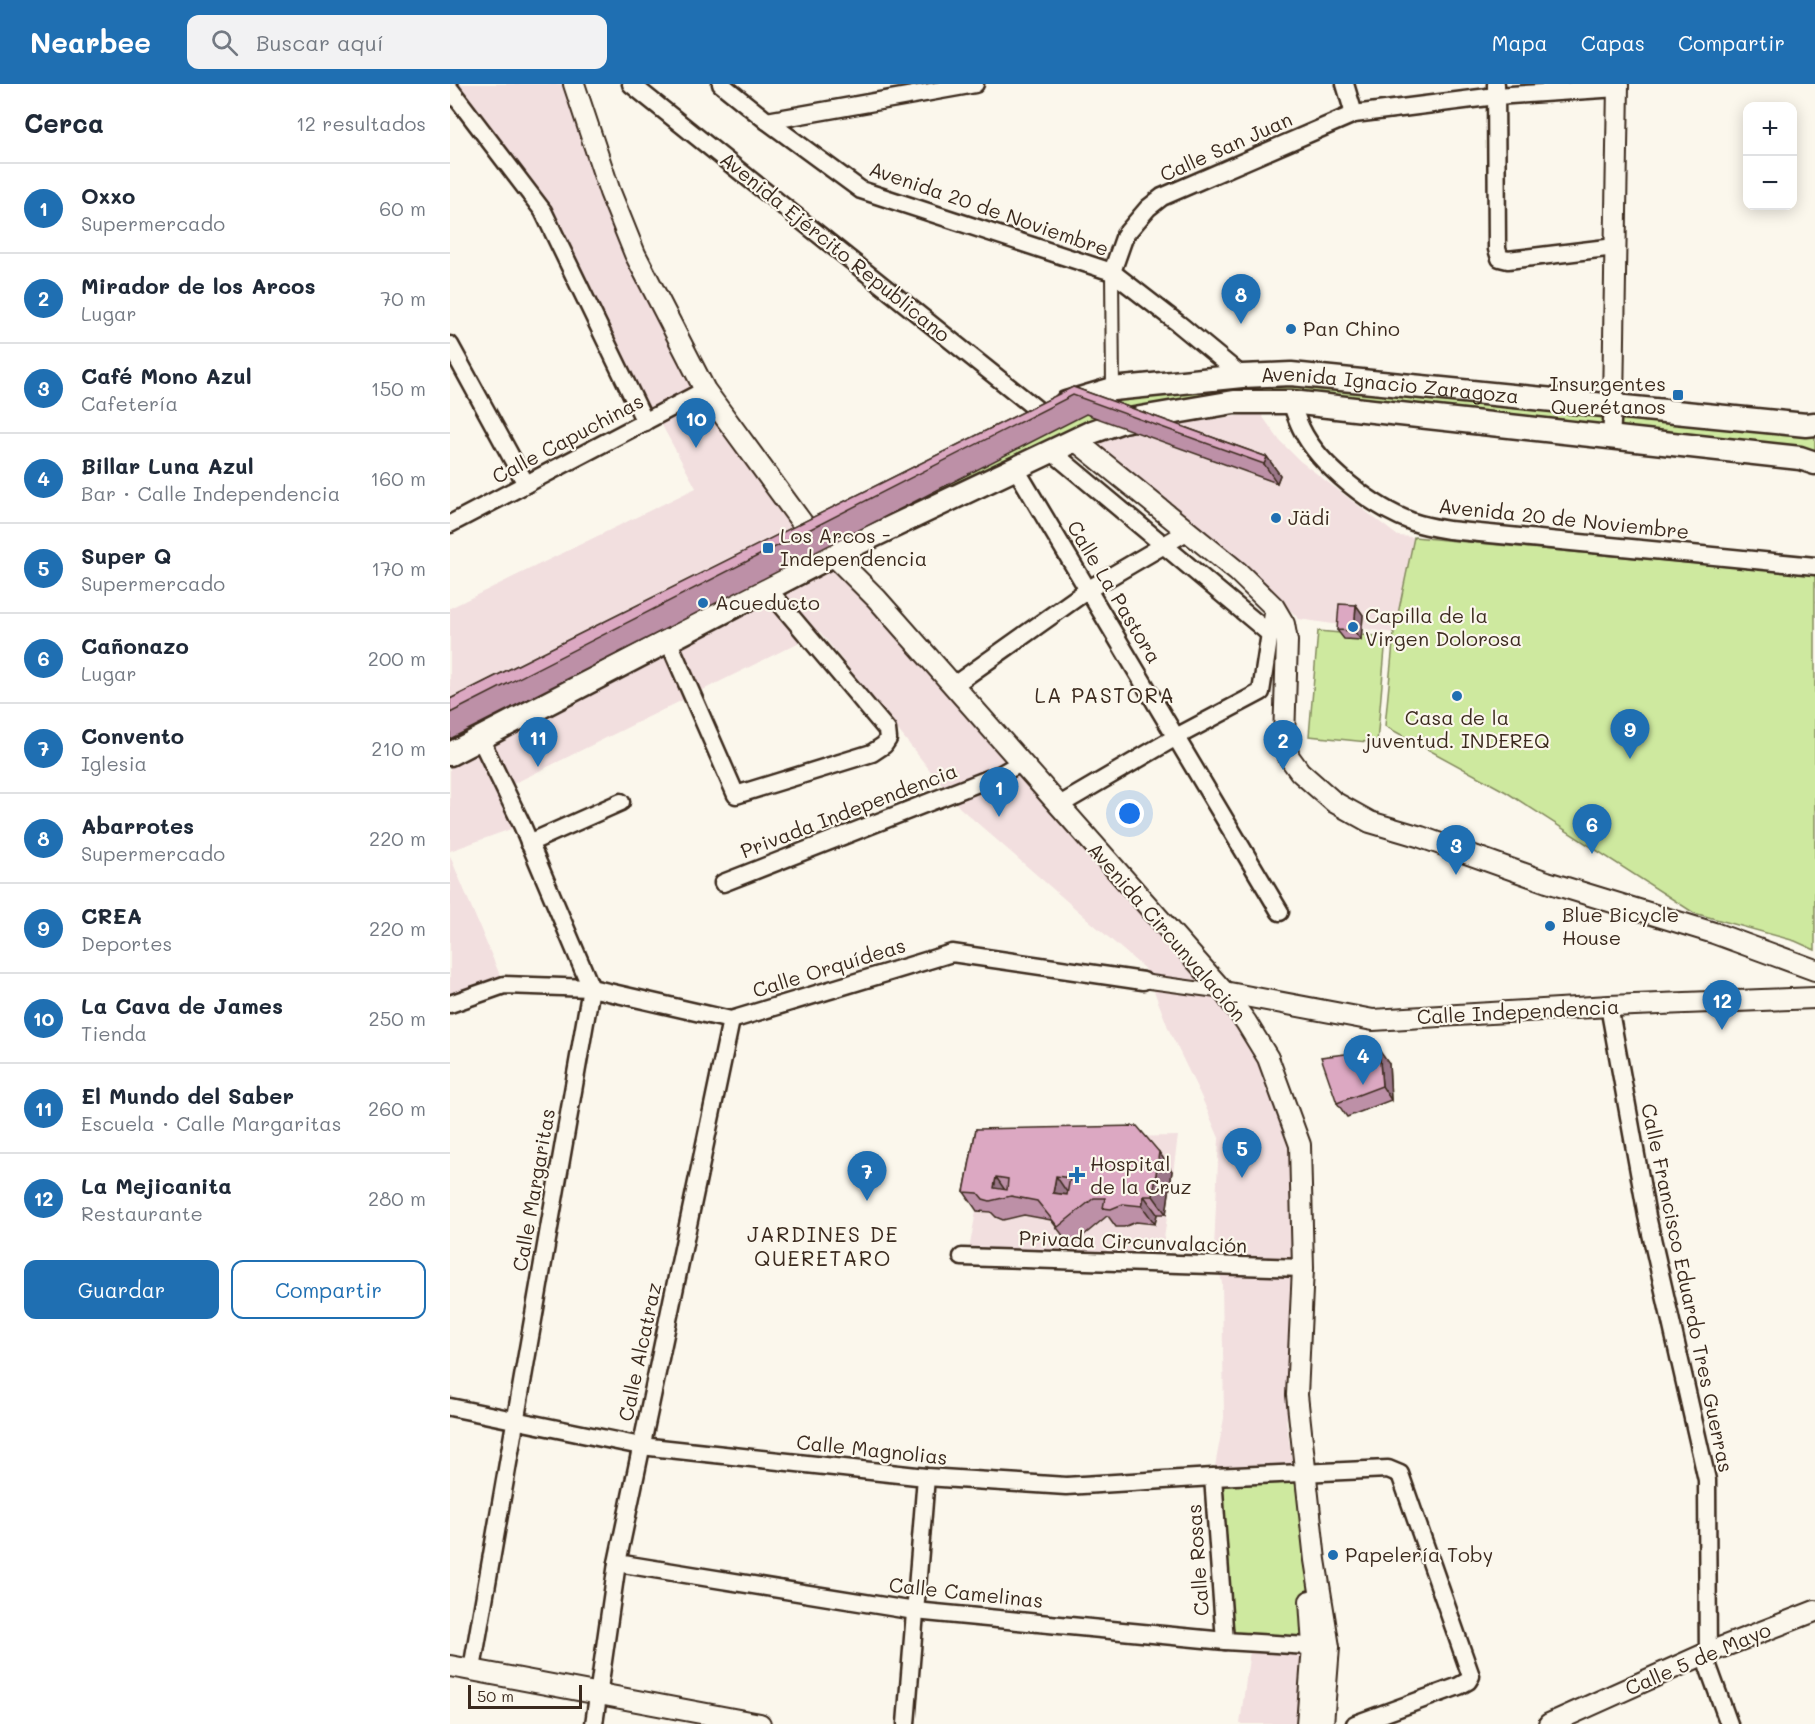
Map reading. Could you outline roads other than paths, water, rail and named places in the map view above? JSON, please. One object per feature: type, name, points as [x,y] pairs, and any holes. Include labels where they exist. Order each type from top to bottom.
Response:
[{"type":"main road","name":"Avenida Ignacio Zaragoza","points":[[1018,421],[1039,411],[1113,389],[1242,376],[1291,374],[1613,404],[1806,425],[1815,424]]},
{"type":"main road","name":"Avenida Ignacio Zaragoza","points":[[450,754],[839,552],[1051,451],[1123,421],[1234,402],[1291,402],[1800,458],[1815,463]]},
{"type":"main road","points":[[826,513],[798,532],[839,552]]},
{"type":"street","points":[[574,84],[610,192],[635,254],[705,390],[798,532]]},
{"type":"street","name":"Avenida Ejército Republicano","points":[[631,84],[1039,411]]},
{"type":"street","name":"Avenida 20 de Noviembre","points":[[721,84],[861,190],[1112,272],[1242,376]]},
{"type":"street","points":[[767,121],[922,89],[975,84]]},
{"type":"street","points":[[1345,84],[1354,114]]},
{"type":"street","points":[[1611,439],[1618,86]]},
{"type":"street","name":"Calle San Juan","points":[[1113,389],[1112,272],[1125,235],[1148,208],[1162,197],[1354,114],[1496,90],[1618,86]]},
{"type":"street","points":[[450,89],[543,211],[645,422]]},
{"type":"street","points":[[1496,90],[1497,249],[1500,258],[1508,260],[1615,247]]},
{"type":"street","points":[[450,345],[526,484]]},
{"type":"street","name":"Calle Capuchinas","points":[[450,524],[705,390]]},
{"type":"street","name":"Avenida 20 de Noviembre","points":[[1291,402],[1302,430],[1316,451],[1353,489],[1396,515],[1416,523],[1449,530],[1815,566]]},
{"type":"street","points":[[1075,440],[1238,572],[1274,607],[1284,624],[1287,641],[1285,749],[1300,772],[1334,802],[1384,827],[1421,837],[1547,882],[1714,933],[1815,970]]},
{"type":"street","points":[[1051,451],[1270,634]]},
{"type":"street","name":"Calle La Pastora","points":[[1016,469],[1280,912]]},
{"type":"street","points":[[954,686],[1089,589],[1188,531]]},
{"type":"street","name":"Avenida Circunvalación","points":[[839,552],[877,599],[1022,762],[1058,806],[1224,992],[1268,1058],[1300,1145],[1303,1268],[1297,1395],[1300,1472],[1315,1560],[1323,1724]]},
{"type":"street","points":[[668,640],[736,795],[872,753],[884,745],[888,740],[887,730],[768,589]]},
{"type":"street","points":[[1058,806],[1176,737],[1261,692],[1274,607]]},
{"type":"street","points":[[480,738],[530,843],[591,988]]},
{"type":"street","name":"Privada Independencia","points":[[723,883],[1002,774],[1022,762]]},
{"type":"street","points":[[530,843],[621,802]]},
{"type":"street","name":"Calle Orquídeas","points":[[450,1004],[504,985],[591,988],[731,1020],[952,953],[1224,992]]},
{"type":"street","name":"Calle Margaritas","points":[[472,1669],[591,988]]},
{"type":"street","name":"Calle Independencia","points":[[1224,992],[1373,1020],[1609,1006],[1815,998]]},
{"type":"street","name":"Calle Francisco Eduardo Tres Guerras","points":[[1609,1006],[1647,1216],[1707,1480],[1708,1666],[1729,1724]]},
{"type":"street","name":"Calle Alcatraz","points":[[594,1724],[617,1563],[731,1020]]},
{"type":"street","name":"Privada Circunvalación","points":[[962,1257],[1303,1268]]},
{"type":"street","name":"Calle Magnolias","points":[[450,1407],[641,1446],[926,1477],[1066,1486],[1388,1469],[1400,1474],[1471,1676],[1468,1681],[1459,1686],[1354,1724]]},
{"type":"street","points":[[906,1724],[926,1477]]},
{"type":"street","name":"Calle Rosas","points":[[1213,1477],[1225,1641]]},
{"type":"street","name":"Calle Camelinas","points":[[617,1563],[915,1611],[1225,1641],[1321,1647]]},
{"type":"street","name":"Calle 5 de Mayo","points":[[1549,1724],[1707,1653],[1815,1611]]},
{"type":"street","name":"Avenida Circunvalación","points":[[1307,1724],[1321,1647]]},
{"type":"street","points":[[450,1666],[760,1724]]},
{"type":"place","name":"Abarrotes","points":[[1241,324]]},
{"type":"place","name":"Pan Chino","points":[[1291,329]]},
{"type":"place","name":"Insurgentes Querétanos","points":[[1678,395]]},
{"type":"place","name":"La Cava de James","points":[[696,448]]},
{"type":"place","name":"Jädi","points":[[1276,518]]},
{"type":"place","name":"Los Arcos - Independencia","points":[[768,548]]},
{"type":"place","name":"Acueducto","points":[[703,603]]},
{"type":"place","name":"Capilla de la Virgen Dolorosa","points":[[1353,627]]},
{"type":"place","name":"Casa de la juventud. INDEREQ","points":[[1457,696]]},
{"type":"place","name":"CREA","points":[[1630,759]]},
{"type":"place","name":"El Mundo del Saber","points":[[538,767]]},
{"type":"place","name":"Mirador de los Arcos","points":[[1283,770]]},
{"type":"place","name":"Oxxo","points":[[999,817]]},
{"type":"place","name":"Cañonazo","points":[[1592,854]]},
{"type":"place","name":"Café Mono Azul","points":[[1456,875]]},
{"type":"place","name":"Blue Bicycle House","points":[[1550,926]]},
{"type":"place","name":"La Mejicanita","points":[[1722,1030]]},
{"type":"place","name":"Billar Luna Azul","points":[[1363,1085]]},
{"type":"place","name":"Hospital de la Cruz","points":[[1077,1175]]},
{"type":"place","name":"Super Q","points":[[1242,1178]]},
{"type":"place","name":"Convento","points":[[867,1201]]},
{"type":"place","name":"Papelería Toby","points":[[1333,1555]]},
{"type":"district","name":"LA PASTORA","points":[[1105,696]]},
{"type":"district","name":"JARDINES DE QUERETARO","points":[[823,1247]]}]
